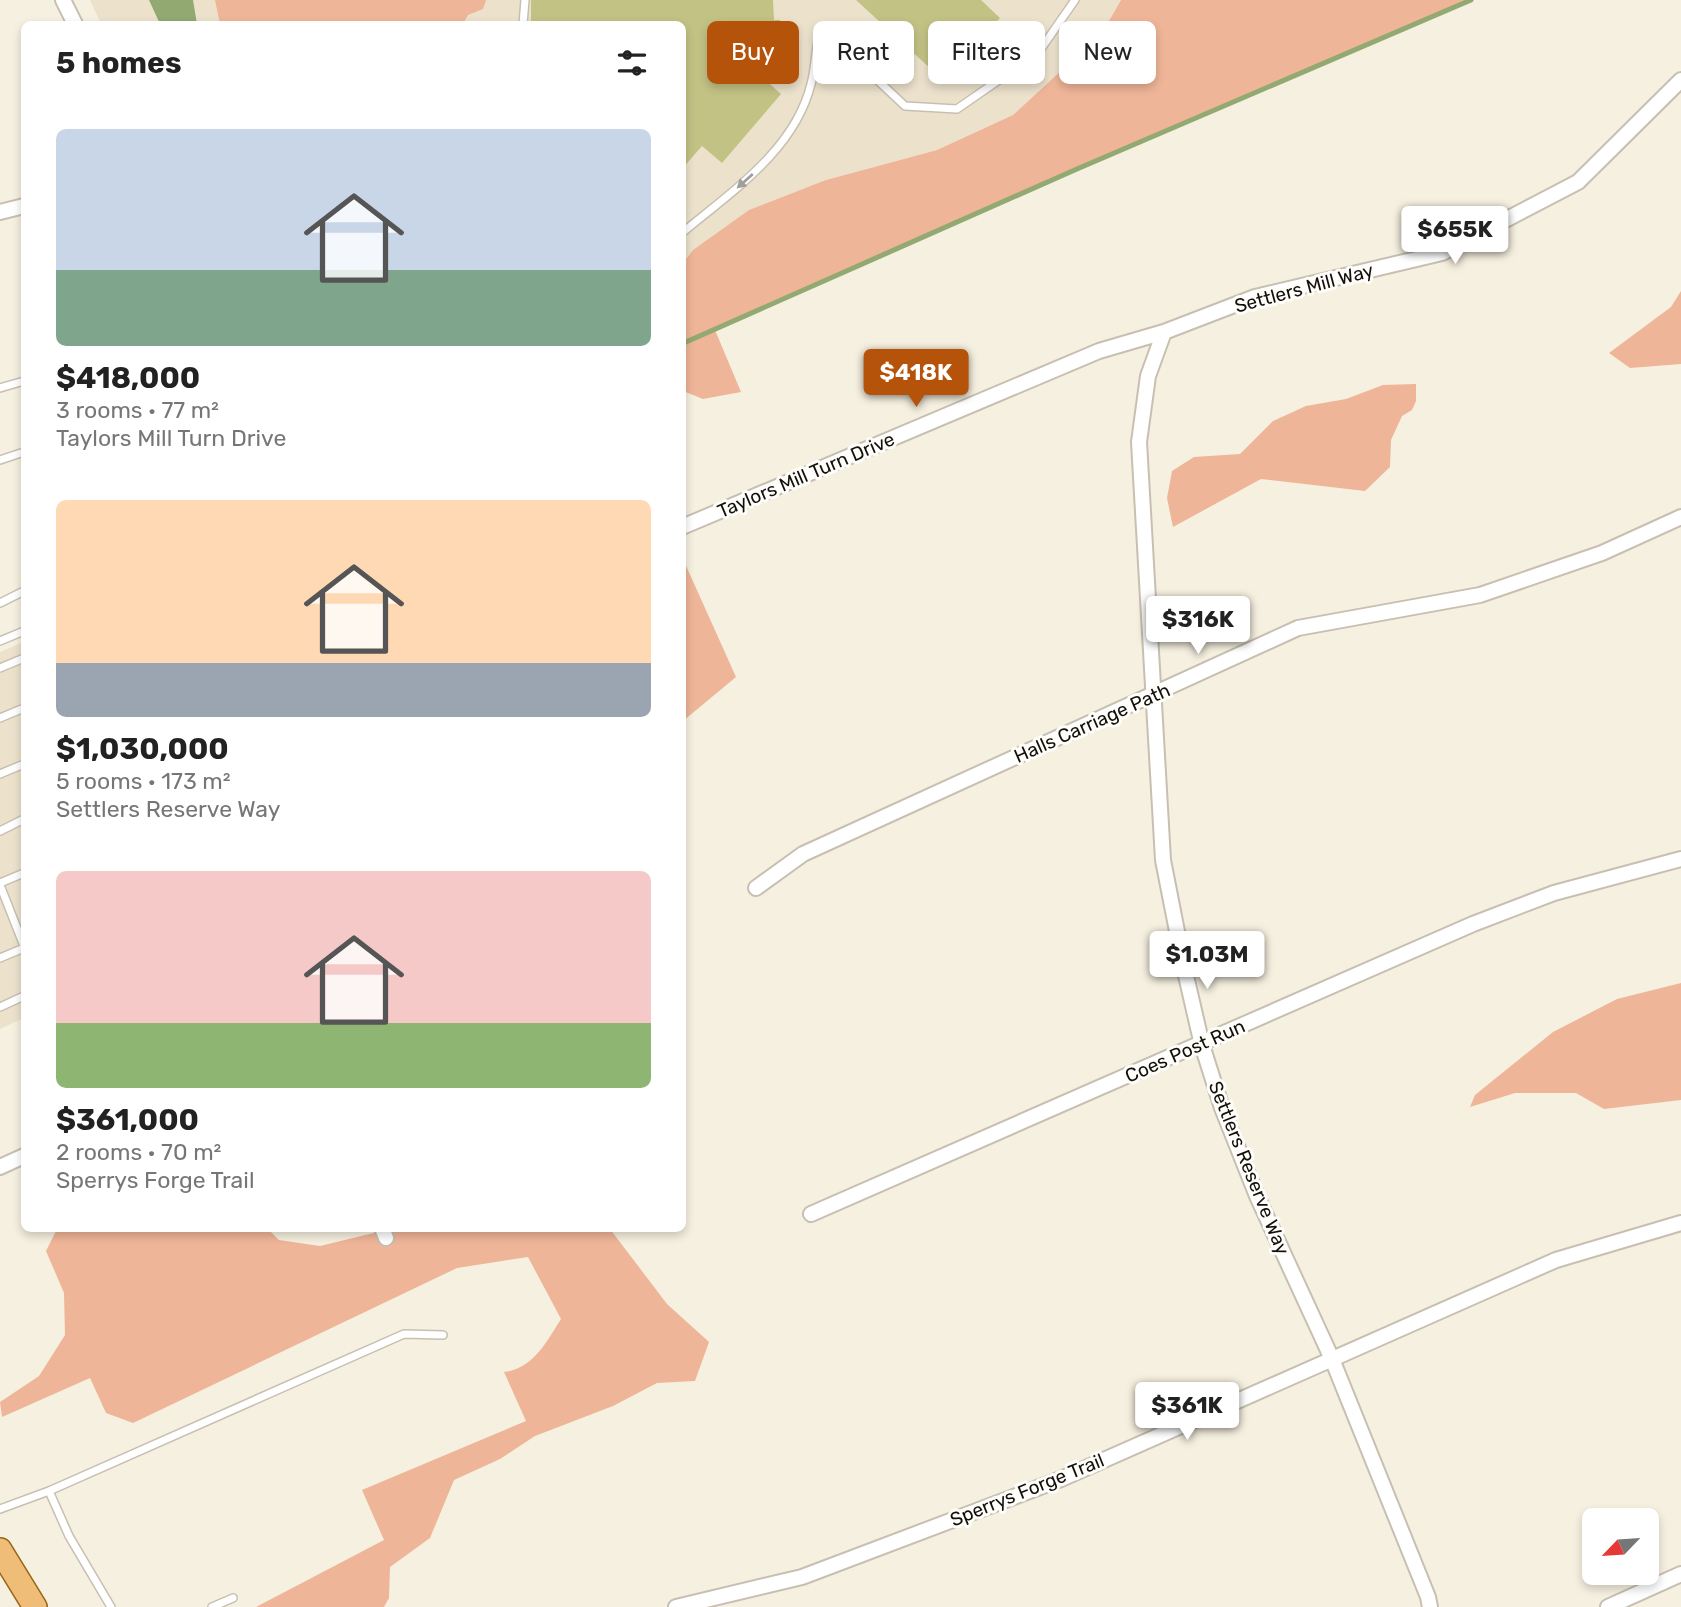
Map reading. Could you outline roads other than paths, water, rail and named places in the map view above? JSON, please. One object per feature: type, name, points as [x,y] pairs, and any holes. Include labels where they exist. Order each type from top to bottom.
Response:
[{"type":"main road","points":[[0,1550],[35,1607]]},
{"type":"street","points":[[63,0],[74,21]]},
{"type":"street","name":"Settlers Mill Way","points":[[1164,332],[1255,297],[1442,253],[1578,182],[1681,80]]},
{"type":"street","points":[[0,212],[21,207]]},
{"type":"street","name":"Taylors Mill Turn Drive","points":[[686,525],[1099,351],[1164,332]]},
{"type":"street","name":"Settlers Reserve Way","points":[[1164,332],[1148,376],[1139,442],[1163,860],[1184,967],[1202,1045],[1222,1108],[1257,1196],[1332,1359],[1429,1597],[1430,1607]]},
{"type":"street","name":"Halls Carriage Path","points":[[756,888],[803,854],[1298,628],[1479,595],[1602,553],[1681,517]]},
{"type":"street","name":"Coes Post Run","points":[[811,1214],[1473,924],[1554,893],[1681,859]]},
{"type":"street","points":[[0,1167],[21,1157]]},
{"type":"street","name":"Sperrys Forge Trail","points":[[676,1607],[802,1577],[1061,1479],[1556,1260],[1681,1223]]},
{"type":"street","points":[[1608,1607],[1681,1574]]},
{"type":"lane","points":[[523,21],[524,0]]},
{"type":"lane","points":[[686,230],[752,176],[790,130],[800,114],[811,85],[817,41],[855,59],[905,106],[957,109],[1038,53],[1075,0]]},
{"type":"lane","points":[[0,388],[21,383]]},
{"type":"lane","points":[[0,460],[21,453]]},
{"type":"lane","points":[[0,603],[21,592]]},
{"type":"lane","points":[[0,641],[21,632]]},
{"type":"lane","points":[[0,668],[21,659]]},
{"type":"lane","points":[[0,718],[21,709]]},
{"type":"lane","points":[[0,774],[21,765]]},
{"type":"lane","points":[[0,831],[21,821]]},
{"type":"lane","points":[[21,874],[0,884],[4,905],[21,928]]},
{"type":"lane","points":[[0,958],[21,948]]},
{"type":"lane","points":[[0,1007],[21,997]]},
{"type":"lane","points":[[0,1509],[49,1491],[404,1334],[443,1335]]},
{"type":"lane","points":[[49,1491],[69,1536],[111,1607]]},
{"type":"lane","points":[[212,1607],[233,1598]]},
{"type":"waterway","points":[[686,342],[1077,169],[1471,0]]}]
